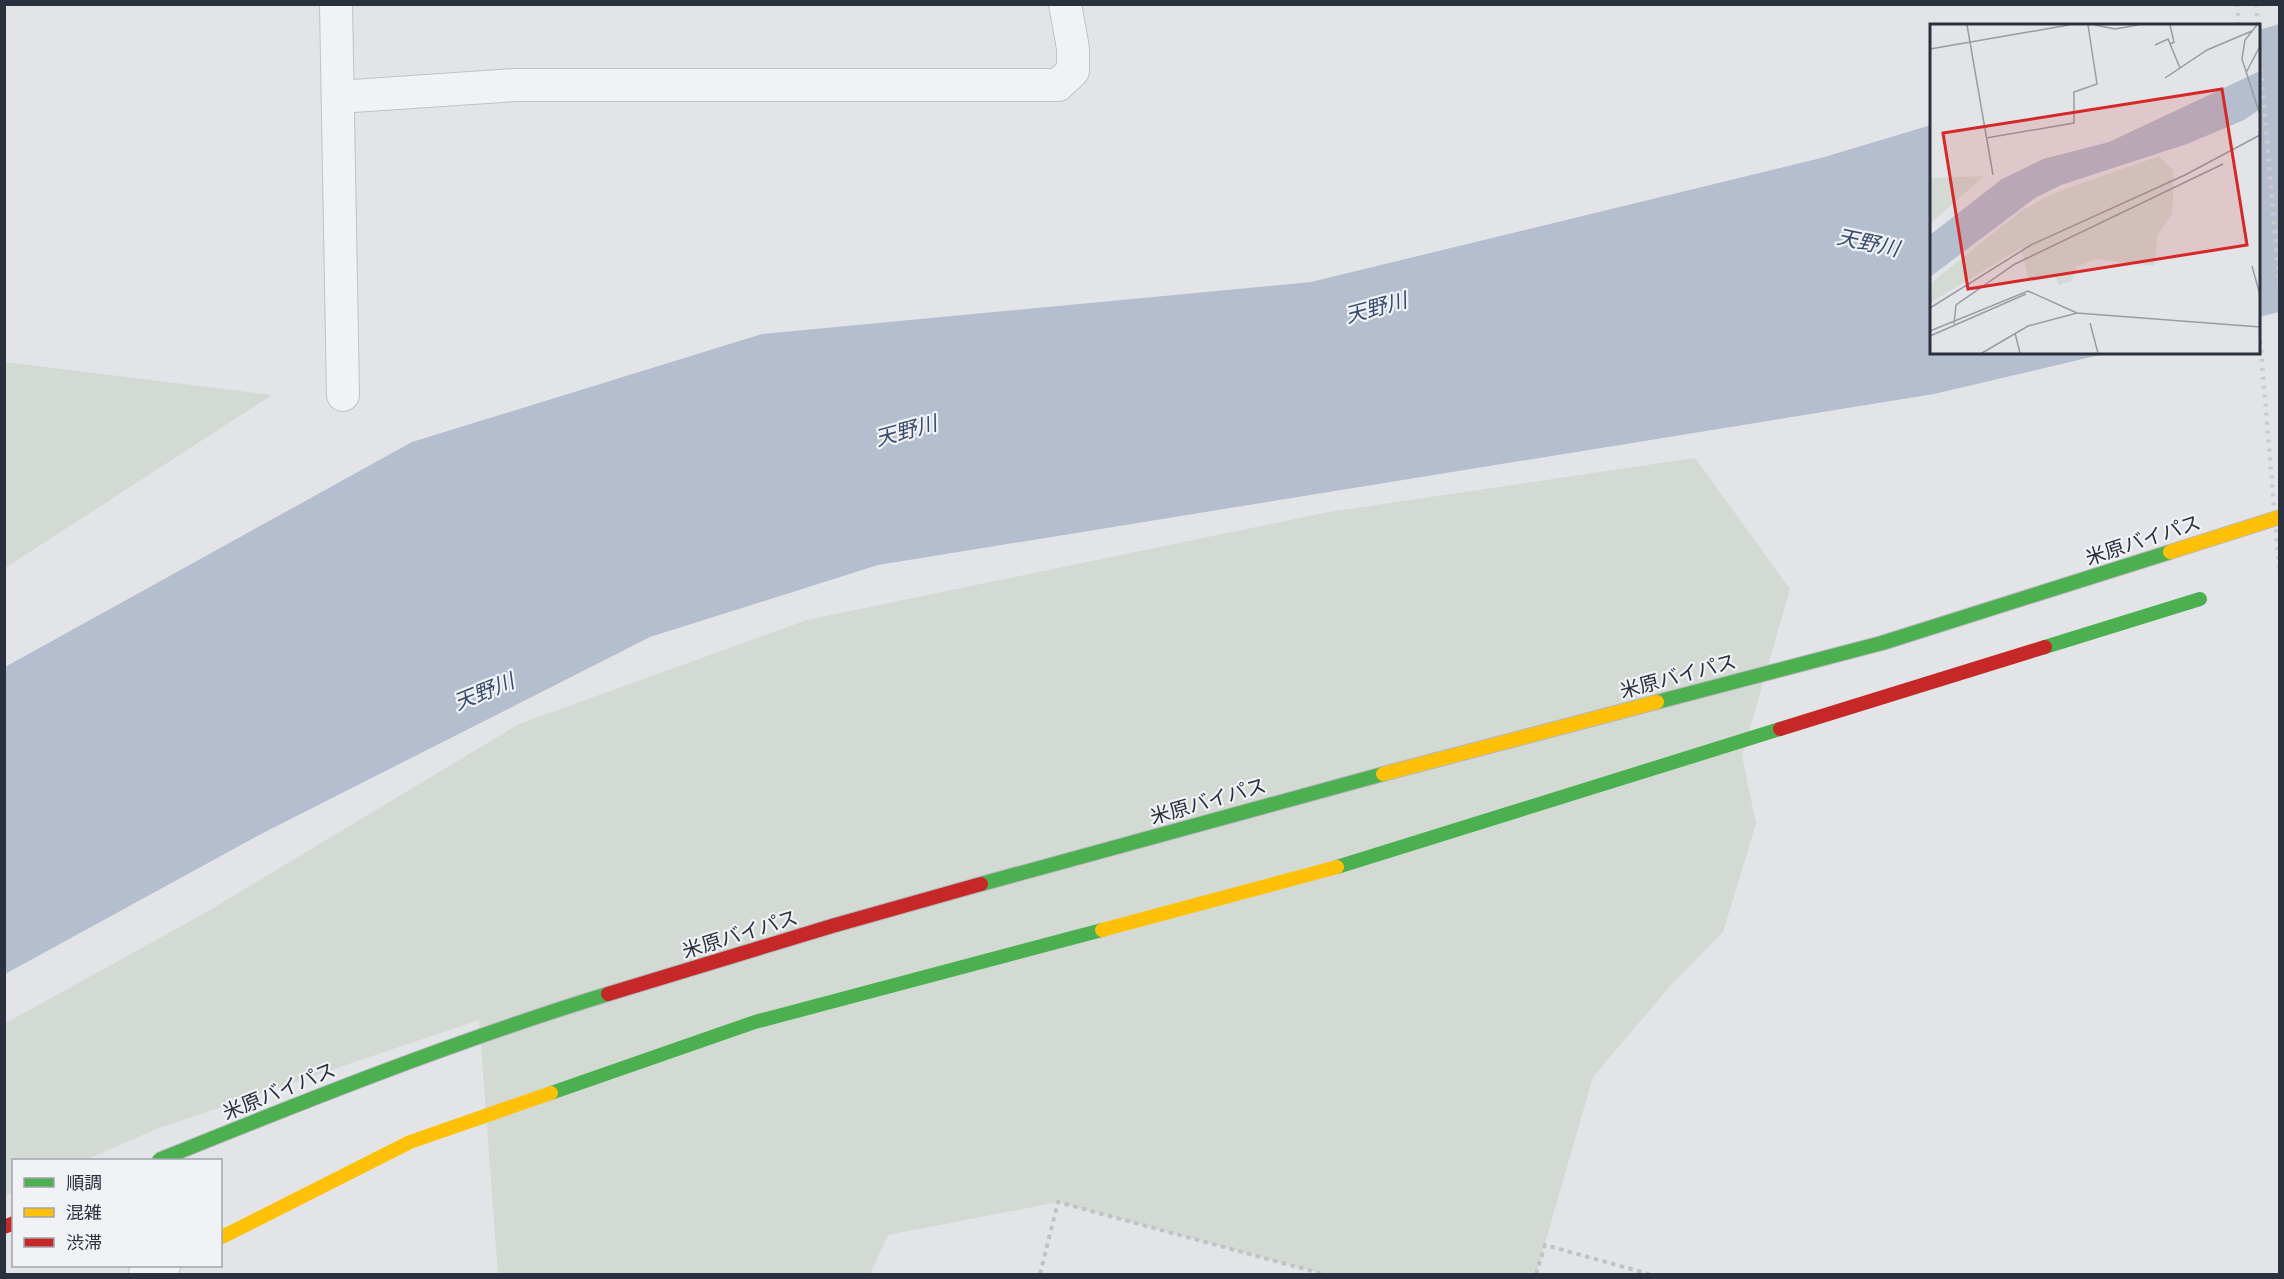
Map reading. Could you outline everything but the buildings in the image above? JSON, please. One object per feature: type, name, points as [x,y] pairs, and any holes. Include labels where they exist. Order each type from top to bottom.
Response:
[{"type":"main road","name":"米原バイパス","points":[[164,1159],[351,1082],[582,1002],[832,926],[1306,794],[1882,643],[2280,517]]},
{"type":"main road","points":[[222,1237],[410,1142],[755,1022],[1327,870],[2200,599]]},
{"type":"street","points":[[336,4],[343,395]]},
{"type":"street","points":[[338,97],[516,85],[1058,85],[1073,71],[1073,48],[1065,4]]},
{"type":"street","points":[[145,1275],[162,1267]]},
{"type":"path","points":[[1040,1275],[1058,1202],[1323,1275]]},
{"type":"path","points":[[1536,1275],[1545,1245],[1649,1275]]},
{"type":"shaded area","points":[[5,362],[272,395],[5,568]]},
{"type":"shaded area","points":[[1695,458],[1790,589],[1742,756],[1756,824],[1723,932],[1670,986],[1593,1077],[1536,1274],[1323,1274],[1058,1202],[888,1235],[870,1274],[498,1274],[479,1020],[159,1128],[87,1159],[12,1159],[12,1192],[5,1196],[4,1024],[205,913],[519,724],[807,620],[1329,512]]},
{"type":"water","points":[[2279,24],[2279,312],[2260,317],[2260,30]]},
{"type":"water","name":"天野川","points":[[1930,125],[1930,354],[2104,354],[1934,394],[878,565],[650,637],[263,833],[5,974],[5,667],[412,442],[762,334],[1311,282],[1821,158]]},
{"type":"railway","points":[[2237,4],[2239,24]]},
{"type":"railway","points":[[2256,4],[2258,24]]},
{"type":"railway","points":[[2260,57],[2280,293]]},
{"type":"railway","points":[[2260,338],[2280,579]]},
{"type":"traffic: fast","points":[[1657,702],[1882,643],[2170,552]]},
{"type":"traffic: fast","points":[[2045,647],[2200,599]]},
{"type":"traffic: fast","points":[[1337,867],[1780,729]]},
{"type":"traffic: fast","points":[[981,884],[1383,774]]},
{"type":"traffic: fast","points":[[551,1093],[755,1022],[1102,930]]},
{"type":"traffic: fast","points":[[162,1159],[438,1051],[608,994]]},
{"type":"traffic: slow","points":[[2170,552],[2280,517]]},
{"type":"traffic: slow","points":[[1383,774],[1657,702]]},
{"type":"traffic: slow","points":[[1102,930],[1337,867]]},
{"type":"traffic: slow","points":[[222,1237],[410,1142],[551,1093]]},
{"type":"traffic: jam","points":[[1780,729],[2045,647]]},
{"type":"traffic: jam","points":[[608,994],[832,926],[981,884]]},
{"type":"traffic: jam","points":[[4,1227],[12,1224]]}]
